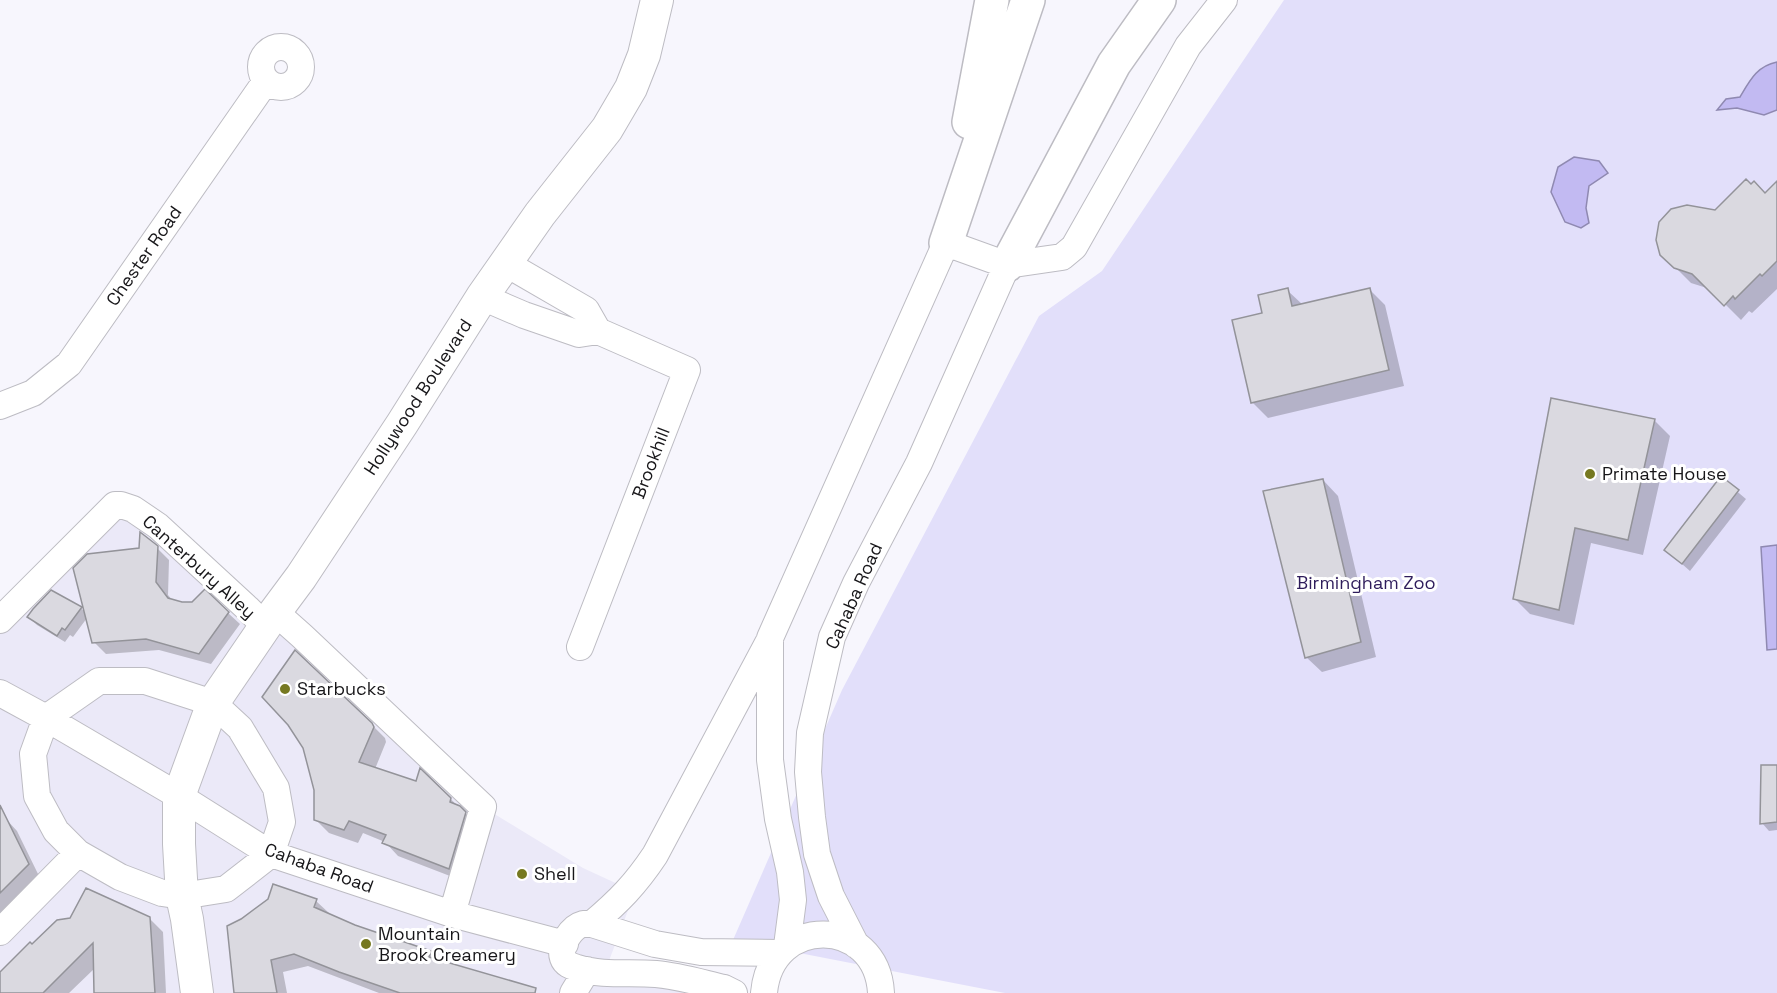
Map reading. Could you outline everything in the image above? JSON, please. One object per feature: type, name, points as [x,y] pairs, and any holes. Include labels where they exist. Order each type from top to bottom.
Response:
[{"type":"highway","points":[[946,243],[992,0]]},
{"type":"highway","points":[[946,243],[1028,0]]},
{"type":"highway","points":[[1007,265],[1114,64],[1159,0]]},
{"type":"main road","name":"Hollywood Boulevard","points":[[197,993],[182,896],[178,844],[179,796],[213,703],[301,577],[505,263],[540,214],[607,129],[631,88],[644,56],[657,0]]},
{"type":"street","points":[[734,993],[724,988],[656,974],[618,974],[587,970],[568,965],[563,959],[562,951],[574,929],[582,924],[592,924],[617,903],[655,855],[770,638],[946,243],[1007,265],[1062,257],[1074,247],[1188,45],[1224,0]]},
{"type":"street","name":"Chester Road","points":[[0,406],[33,393],[69,364],[266,81]]},
{"type":"street","points":[[505,263],[586,310],[598,331]]},
{"type":"street","name":"Cahaba Road","points":[[856,945],[831,896],[817,854],[808,772],[810,733],[832,637],[856,584],[919,462],[1007,265]]},
{"type":"street","name":"Brookhill","points":[[482,297],[524,315],[579,334],[598,331],[687,370],[580,647]]},
{"type":"street","name":"Canterbury Alley","points":[[0,620],[114,505],[121,505],[158,526],[247,608],[302,636],[483,807],[452,914]]},
{"type":"street","points":[[764,993],[769,967],[783,949],[793,900],[770,760],[770,638]]},
{"type":"street","points":[[99,681],[145,681],[213,703],[240,729],[276,788],[282,822],[271,854],[226,889],[182,896],[162,893],[120,877],[78,854],[56,831],[37,796],[33,754],[46,718],[99,681]]},
{"type":"street","name":"Cahaba Road","points":[[0,693],[179,796],[271,854],[452,914],[565,944]]},
{"type":"street","points":[[0,932],[78,854]]},
{"type":"street","name":"Cahaba Road","points":[[592,924],[655,944],[701,952],[783,949],[807,937],[828,934],[842,937],[865,952],[874,964],[879,977],[881,993]]},
{"type":"street","points":[[573,993],[587,970]]},
{"type":"shaded area","points":[[1777,62],[1777,110],[1764,115],[1737,108],[1717,110],[1726,99],[1740,97],[1759,70]]},
{"type":"shaded area","points":[[1574,157],[1599,161],[1608,173],[1589,186],[1586,208],[1589,223],[1581,228],[1565,222],[1551,192],[1558,167]]},
{"type":"shaded area","points":[[114,505],[158,526],[483,807],[583,868],[635,892],[607,966],[727,993],[0,993],[0,620]]},
{"type":"shaded area","points":[[1777,545],[1777,649],[1767,650],[1761,547]]},
{"type":"green space","name":"Birmingham Zoo","points":[[1284,0],[1777,0],[1777,993],[1005,993],[733,940],[842,690],[1039,316],[1102,271]]},
{"type":"building","points":[[1746,179],[1751,184],[1754,181],[1765,193],[1777,181],[1777,261],[1724,306],[1692,274],[1674,268],[1660,255],[1656,240],[1659,222],[1671,209],[1687,205],[1715,210]]},
{"type":"building","points":[[1288,288],[1292,306],[1370,288],[1389,370],[1251,403],[1232,320],[1262,313],[1258,295]]},
{"type":"building","name":"Primate House","points":[[1551,398],[1655,419],[1628,540],[1575,528],[1559,610],[1513,599]]},
{"type":"building","points":[[1721,476],[1739,490],[1682,564],[1664,550]]},
{"type":"building","points":[[1323,479],[1361,642],[1305,658],[1263,491]]},
{"type":"building","points":[[140,532],[158,546],[156,582],[168,598],[192,602],[205,589],[229,612],[199,654],[146,639],[92,643],[73,568],[87,554],[139,548]]},
{"type":"building","points":[[51,590],[82,607],[65,630],[62,628],[57,636],[27,617]]},
{"type":"building","points":[[295,650],[372,723],[374,727],[359,762],[416,781],[420,768],[451,798],[450,802],[460,806],[466,812],[449,869],[382,843],[386,835],[349,821],[344,830],[314,820],[314,790],[303,748],[288,725],[262,697]]},
{"type":"building","points":[[1761,765],[1777,765],[1777,822],[1760,824]]},
{"type":"building","points":[[0,805],[29,864],[0,893]]},
{"type":"building","points":[[273,884],[317,899],[314,907],[355,925],[431,951],[429,957],[536,988],[535,993],[400,993],[294,954],[271,960],[277,993],[234,993],[227,926],[241,919],[268,899]]},
{"type":"building","points":[[86,888],[150,917],[155,993],[94,993],[93,943],[43,993],[0,993],[0,972],[30,942],[32,944],[57,920],[70,918]]},
{"type":"place","name":"Primate House","points":[[1590,474]]},
{"type":"place","name":"Starbucks","points":[[285,689]]},
{"type":"place","name":"Shell","points":[[522,874]]},
{"type":"place","name":"Mountain Brook Creamery","points":[[366,944]]}]
